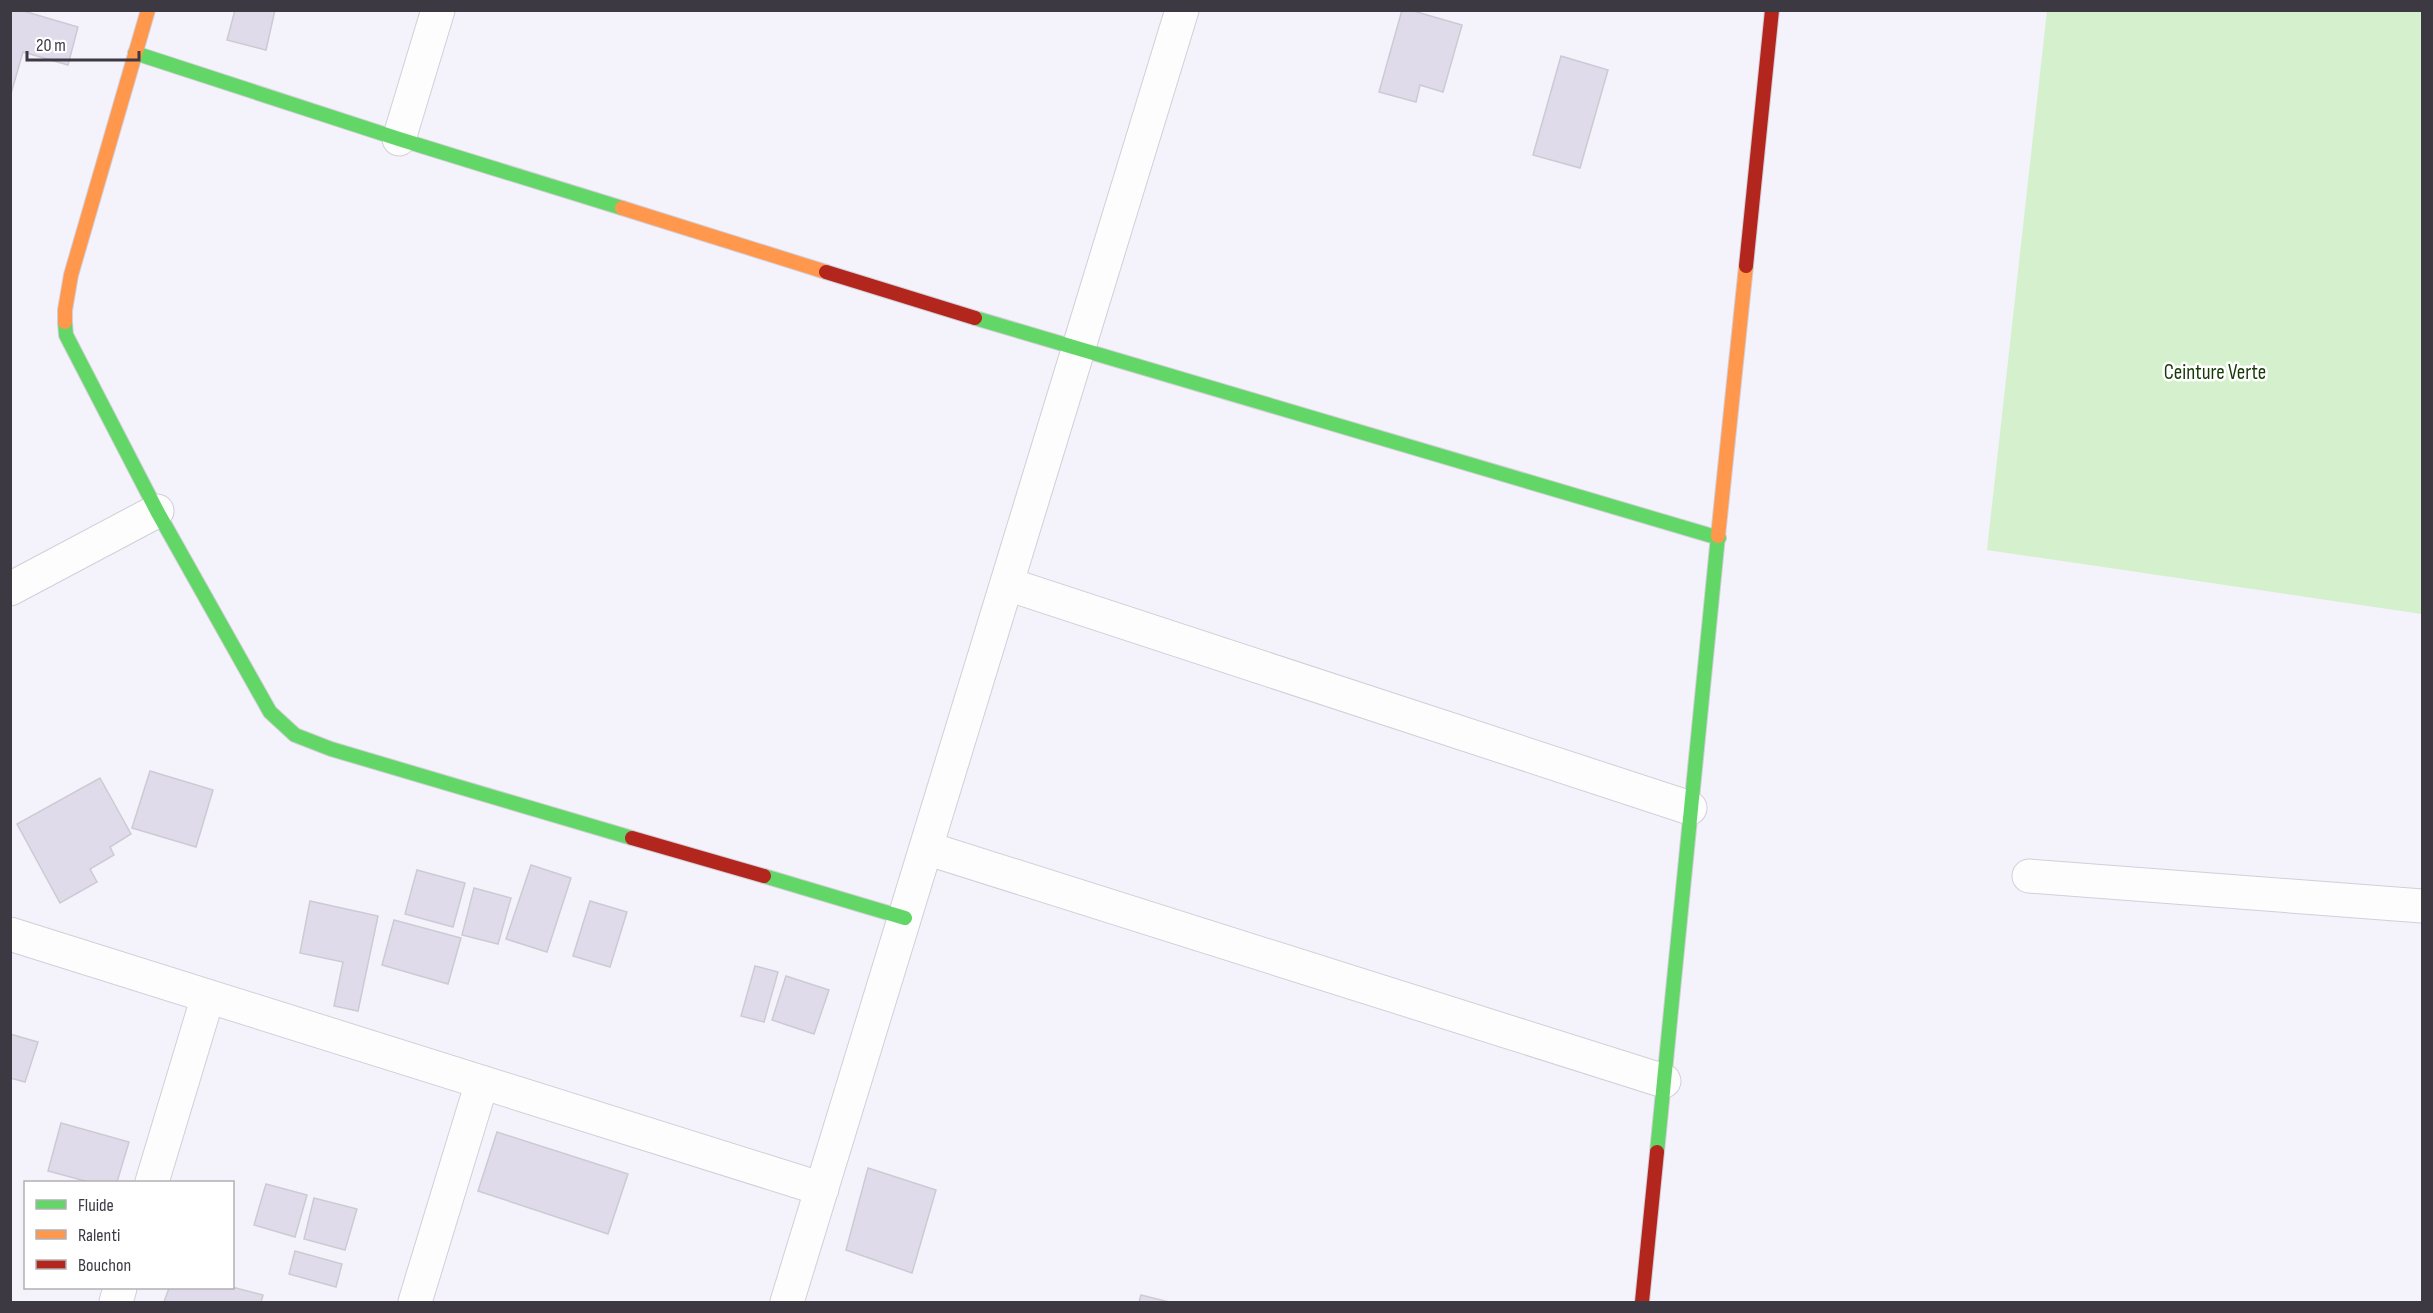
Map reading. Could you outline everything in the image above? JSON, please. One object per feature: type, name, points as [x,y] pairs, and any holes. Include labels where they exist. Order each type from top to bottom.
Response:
[{"type":"street","points":[[148,10],[71,274],[65,310],[66,335],[157,511],[270,712],[295,735],[331,749],[905,918]]},
{"type":"street","points":[[399,139],[438,10]]},
{"type":"street","points":[[787,1302],[1182,10]]},
{"type":"street","points":[[1642,1302],[1772,10]]},
{"type":"street","points":[[135,53],[399,139],[1078,350],[1719,538]]},
{"type":"street","points":[[10,588],[157,511]]},
{"type":"street","points":[[1007,584],[1690,808]]},
{"type":"street","points":[[926,848],[1664,1081]]},
{"type":"street","points":[[2029,876],[2422,906]]},
{"type":"street","points":[[10,934],[822,1189]]},
{"type":"street","points":[[152,1181],[208,996]]},
{"type":"street","points":[[415,1302],[482,1082]]},
{"type":"green space","name":"Ceinture Verte","points":[[2047,11],[2422,11],[2422,614],[1987,550]]},
{"type":"building","points":[[10,10],[20,10],[78,27],[68,65],[23,52],[10,97]]},
{"type":"building","points":[[235,10],[275,10],[266,50],[227,40]]},
{"type":"building","points":[[1402,10],[1410,10],[1462,25],[1443,92],[1420,85],[1416,102],[1379,92]]},
{"type":"building","points":[[1561,56],[1608,70],[1580,168],[1533,155]]},
{"type":"building","points":[[150,771],[213,790],[196,847],[132,828]]},
{"type":"building","points":[[100,778],[131,834],[110,847],[114,855],[90,869],[97,882],[60,903],[17,824]]},
{"type":"building","points":[[531,865],[571,878],[547,952],[506,939]]},
{"type":"building","points":[[417,870],[465,883],[453,927],[405,914]]},
{"type":"building","points":[[474,888],[511,898],[498,944],[462,935]]},
{"type":"building","points":[[310,901],[378,916],[358,1011],[334,1006],[343,962],[300,953]]},
{"type":"building","points":[[590,901],[627,912],[610,967],[573,956]]},
{"type":"building","points":[[394,920],[461,938],[448,984],[382,965]]},
{"type":"building","points":[[755,966],[778,972],[764,1022],[741,1016]]},
{"type":"building","points":[[786,976],[829,990],[814,1034],[772,1020]]},
{"type":"building","points":[[10,1034],[38,1042],[25,1082],[10,1078]]},
{"type":"building","points":[[61,1123],[129,1142],[117,1181],[85,1181],[48,1171]]},
{"type":"building","points":[[497,1132],[628,1174],[608,1234],[478,1191]]},
{"type":"building","points":[[868,1168],[936,1190],[912,1273],[846,1250]]},
{"type":"building","points":[[266,1184],[307,1195],[295,1237],[254,1225]]},
{"type":"building","points":[[314,1198],[357,1209],[345,1250],[304,1239]]},
{"type":"building","points":[[295,1251],[342,1264],[336,1287],[289,1274]]},
{"type":"building","points":[[234,1288],[263,1295],[261,1302],[164,1302],[169,1289]]},
{"type":"building","points":[[1141,1295],[1169,1302],[1139,1302]]},
{"type":"traffic: fast","points":[[135,53],[399,139],[622,208]]},
{"type":"traffic: fast","points":[[975,318],[1719,538]]},
{"type":"traffic: fast","points":[[65,322],[66,335],[157,511],[270,712],[295,735],[331,749],[632,838]]},
{"type":"traffic: fast","points":[[1657,1152],[1718,536]]},
{"type":"traffic: fast","points":[[764,876],[905,918]]},
{"type":"traffic: slow","points":[[65,322],[71,275],[148,10]]},
{"type":"traffic: slow","points":[[622,208],[826,272]]},
{"type":"traffic: slow","points":[[1718,536],[1746,266]]},
{"type":"traffic: jam","points":[[1746,266],[1772,10]]},
{"type":"traffic: jam","points":[[826,272],[975,318]]},
{"type":"traffic: jam","points":[[632,838],[764,876]]},
{"type":"traffic: jam","points":[[1642,1302],[1657,1152]]}]
